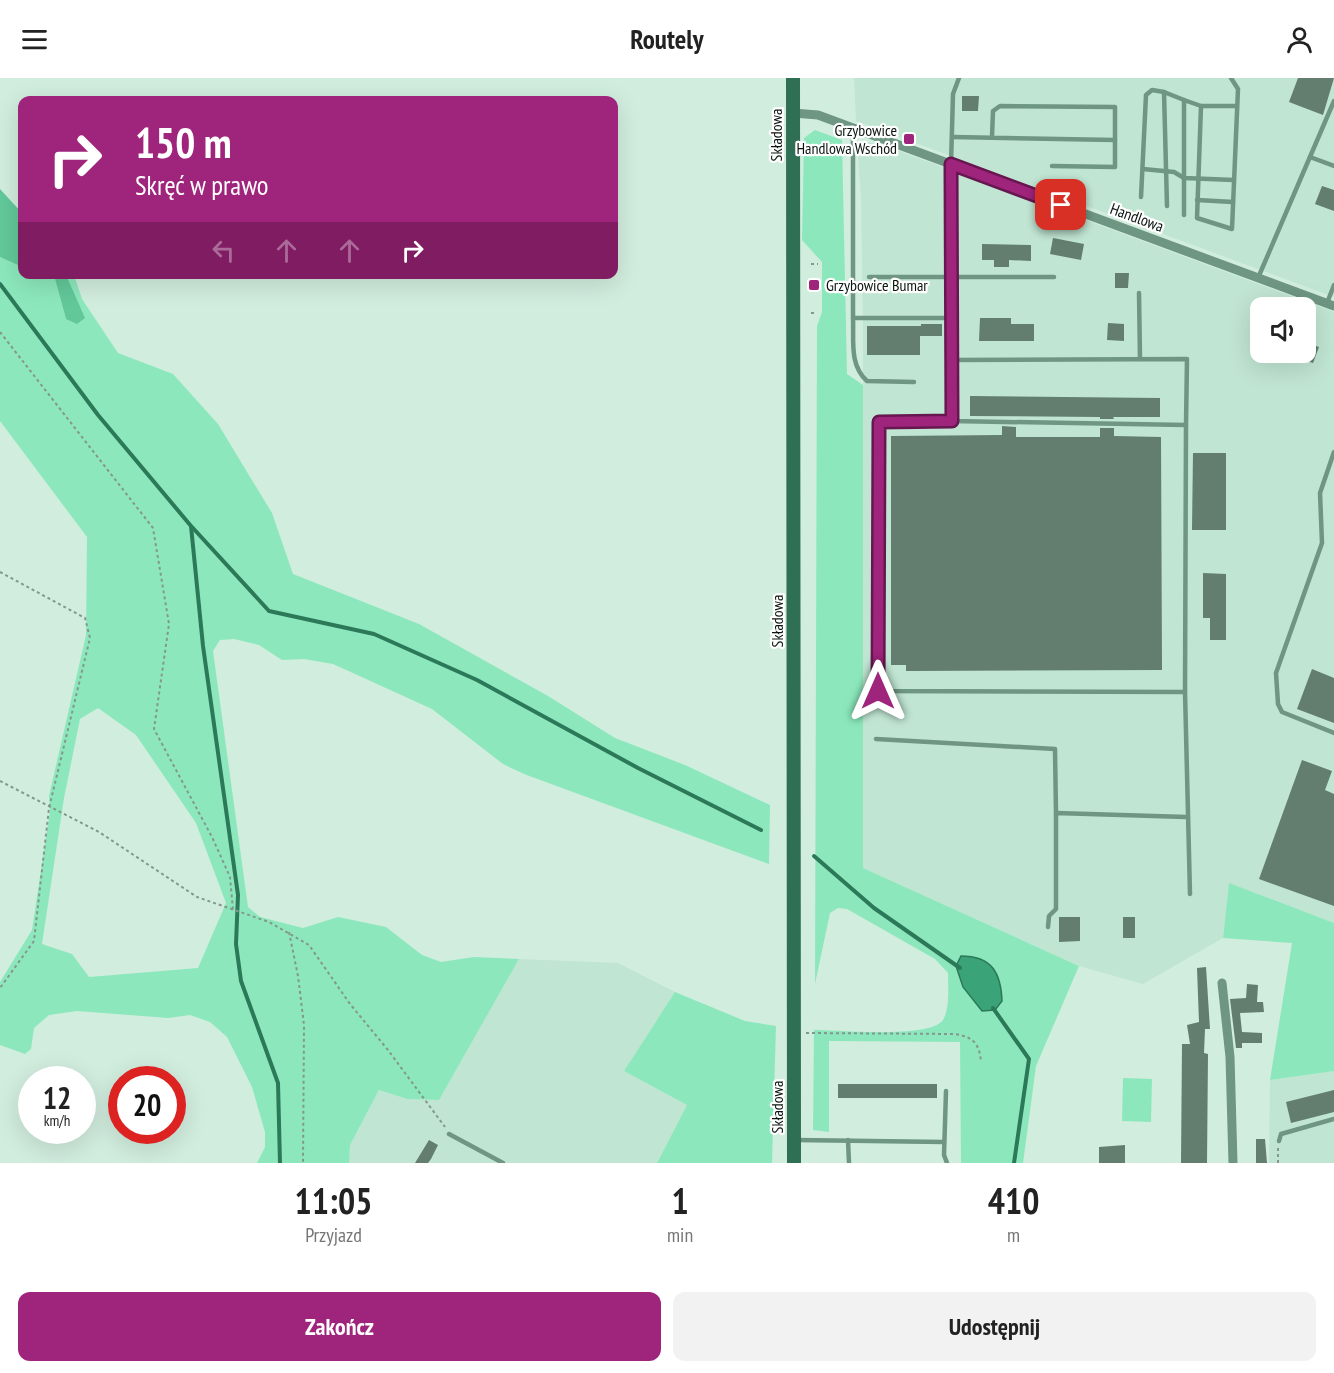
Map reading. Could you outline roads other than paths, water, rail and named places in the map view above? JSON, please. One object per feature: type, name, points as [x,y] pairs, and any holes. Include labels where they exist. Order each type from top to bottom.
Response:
[{"type":"main road","name":"Składowa","points":[[793,78],[794,1163]]},
{"type":"street","name":"Handlowa","points":[[793,113],[818,115],[1331,305]]},
{"type":"street","points":[[1222,983],[1230,1057],[1233,1163]]},
{"type":"lane","points":[[952,421],[951,164],[953,94],[958,78]]},
{"type":"lane","points":[[1201,106],[1197,218],[1232,229],[1238,89],[1231,78]]},
{"type":"lane","points":[[1141,198],[1146,95],[1152,90],[1164,92],[1201,106],[1237,106]]},
{"type":"lane","points":[[1164,92],[1167,206]]},
{"type":"lane","points":[[1184,100],[1184,214]]},
{"type":"lane","points":[[1258,278],[1334,101]]},
{"type":"lane","points":[[992,137],[993,111],[1000,106],[1115,107],[1115,166],[1052,166]]},
{"type":"lane","points":[[853,128],[854,359],[859,374],[867,381],[914,382]]},
{"type":"lane","points":[[953,136],[1115,140]]},
{"type":"lane","points":[[1310,157],[1334,166]]},
{"type":"lane","points":[[1143,169],[1166,171],[1184,178],[1198,180],[1234,180]]},
{"type":"lane","points":[[1197,200],[1233,202]]},
{"type":"lane","points":[[869,277],[1054,277]]},
{"type":"lane","points":[[1331,305],[1334,285]]},
{"type":"lane","points":[[1139,293],[1140,359]]},
{"type":"lane","points":[[854,318],[951,318]]},
{"type":"lane","points":[[951,360],[1187,359],[1185,693],[1186,817],[1190,894]]},
{"type":"lane","points":[[1185,693],[878,691],[879,422],[1186,424]]},
{"type":"lane","points":[[1334,452],[1320,493],[1322,543],[1276,673],[1278,704],[1282,712],[1334,733]]},
{"type":"lane","points":[[876,739],[1055,749],[1056,909],[1049,916],[1048,927]]},
{"type":"lane","points":[[1056,813],[1186,817]]},
{"type":"lane","points":[[946,1091],[944,1142],[947,1163]]},
{"type":"lane","points":[[1279,1141],[1281,1134],[1334,1119]]},
{"type":"lane","points":[[449,1134],[503,1163]]},
{"type":"lane","points":[[794,1140],[944,1142]]},
{"type":"lane","points":[[848,1140],[849,1163]]},
{"type":"waterway","points":[[0,284],[98,415],[191,526],[203,646],[238,895],[236,944],[241,981],[278,1083],[280,1163]]},
{"type":"waterway","points":[[192,527],[269,611],[374,634],[477,680],[638,768],[761,830]]},
{"type":"waterway","points":[[814,856],[874,908],[960,968]]},
{"type":"waterway","points":[[993,1008],[1029,1059],[1014,1163]]},
{"type":"place","name":"Grzybowice Handlowa Wschód","points":[[909,139]]},
{"type":"place","name":"Grzybowice Bumar","points":[[814,285]]}]
